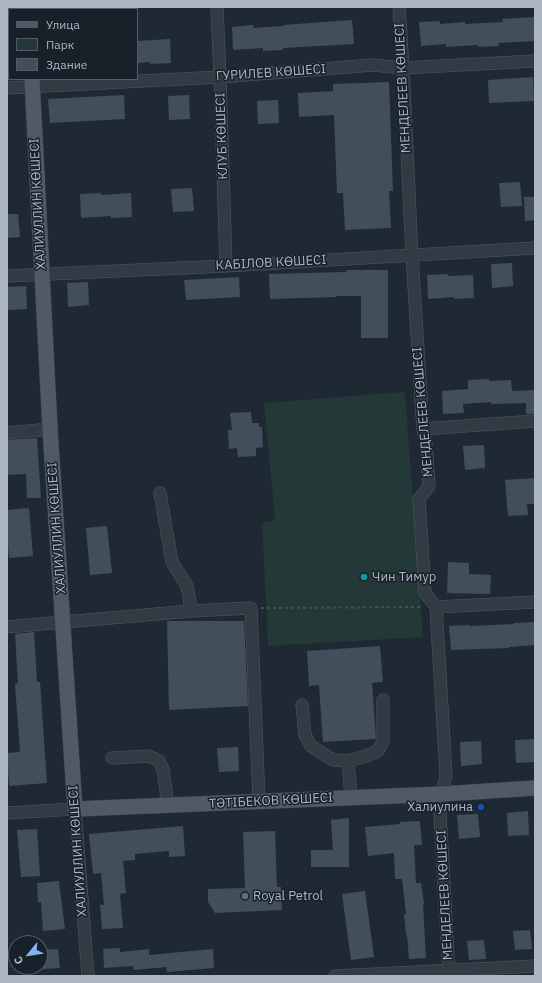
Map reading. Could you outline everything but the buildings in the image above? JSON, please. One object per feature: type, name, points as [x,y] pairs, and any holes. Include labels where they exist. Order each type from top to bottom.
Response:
[{"type":"main road","name":"ХАЛИУЛЛИН КӨШЕСІ","points":[[32,83],[50,429],[75,809]]},
{"type":"main road","name":"ТӘТІБЕКОВ КӨШЕСІ","points":[[75,809],[442,794],[535,788]]},
{"type":"street","name":"КЛУБ КӨШЕСІ","points":[[217,7],[226,266]]},
{"type":"street","name":"МЕНДЕЛЕЕВ КӨШЕСІ","points":[[399,7],[412,256],[423,429],[426,443],[429,486],[419,499],[424,593],[436,607],[446,774],[440,812],[449,973]]},
{"type":"street","name":"ГУРИЛЕВ КӨШЕСІ","points":[[138,80],[220,77],[373,65],[403,68],[535,61]]},
{"type":"street","name":"ГУРИЛЕВ КӨШЕСІ","points":[[7,88],[32,83],[126,80]]},
{"type":"street","name":"КАБІЛОВ КӨШЕСІ","points":[[7,276],[226,266],[535,248]]},
{"type":"street","points":[[423,429],[535,421]]},
{"type":"street","points":[[7,433],[50,429]]},
{"type":"street","points":[[160,493],[172,562],[187,586],[190,596],[191,611]]},
{"type":"street","points":[[436,607],[535,602]]},
{"type":"street","points":[[7,628],[191,611],[251,608],[259,801]]},
{"type":"street","points":[[302,705],[304,735],[311,746],[333,760],[348,761],[378,751],[383,741],[383,700]]},
{"type":"street","points":[[112,758],[149,756],[159,761],[163,770],[167,805]]},
{"type":"street","points":[[348,761],[351,797]]},
{"type":"street","name":"ТӘТІБЕКОВ КӨШЕСІ","points":[[7,813],[75,809]]},
{"type":"street","name":"ХАЛИУЛЛИН КӨШЕСІ","points":[[75,809],[88,976]]},
{"type":"street","points":[[335,976],[449,973],[535,966]]},
{"type":"path","points":[[251,608],[436,607]]},
{"type":"green space","points":[[405,392],[423,637],[268,646],[262,523],[275,520],[264,403]]},
{"type":"place","name":"Чин Тимур","points":[[364,577]]},
{"type":"place","name":"Халиулина","points":[[481,807]]},
{"type":"place","name":"Royal Petrol","points":[[245,896]]}]
